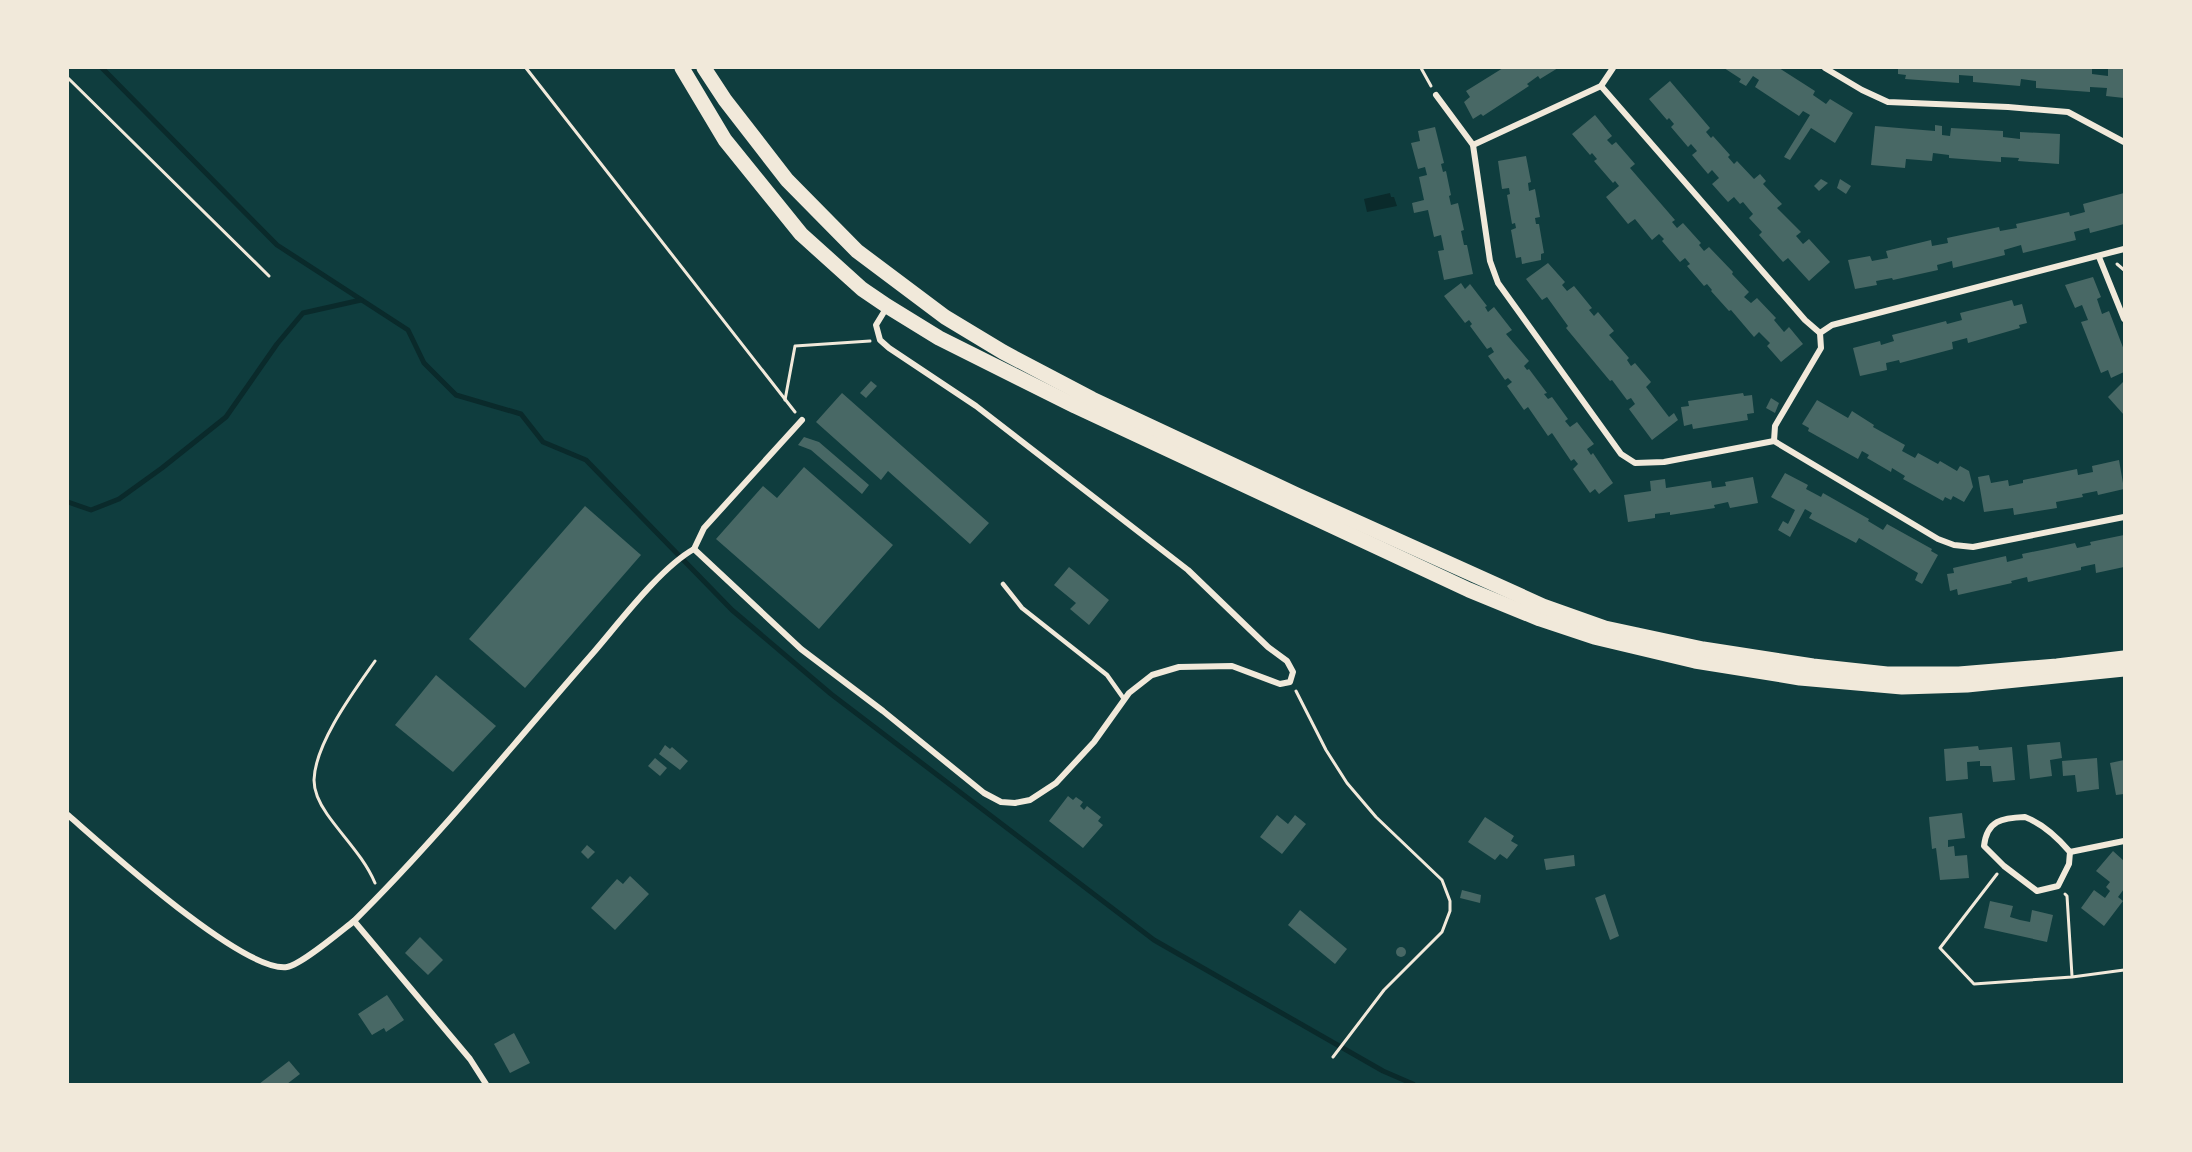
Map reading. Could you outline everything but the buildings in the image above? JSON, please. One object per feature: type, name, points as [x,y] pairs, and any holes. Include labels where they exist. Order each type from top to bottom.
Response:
[{"type":"main road","points":[[682,68],[725,140],[801,234],[862,289],[887,306],[939,338],[1075,406],[1470,590],[1540,619],[1594,637],[1695,661],[1800,678],[1902,687],[1967,685],[2124,669]]},
{"type":"main road","points":[[704,68],[725,100],[795,188],[857,250],[945,317],[1003,352],[1092,399],[1296,495],[1543,606],[1605,628],[1703,649],[1813,666],[1887,674],[1959,674],[2124,658]]},
{"type":"street","points":[[1473,145],[1601,86],[1613,68]]},
{"type":"street","points":[[1825,68],[1888,102],[2008,106],[2068,112],[2124,142]]},
{"type":"street","points":[[1601,86],[1798,312],[1820,333],[1821,348],[1775,426],[1774,441]]},
{"type":"street","points":[[1436,96],[1473,145],[1490,261],[1498,283],[1621,454],[1635,463],[1664,462],[1774,441],[1938,538],[1954,545],[1973,547],[2124,517]]},
{"type":"street","points":[[1820,333],[1832,325],[2124,249]]},
{"type":"street","points":[[2098,257],[2124,319]]},
{"type":"street","points":[[691,550],[801,649],[883,711],[984,793],[1001,802],[1015,803],[1030,800],[1056,783],[1094,742],[1129,693],[1152,675],[1179,667],[1232,666],[1280,684],[1290,682],[1293,672],[1287,661],[1268,647],[1188,570],[976,406],[880,340],[876,325],[887,306]]},
{"type":"street","points":[[68,815],[214,935],[262,963],[287,968],[312,954],[354,921],[400,876],[520,736],[675,563],[691,550],[704,528],[802,420]]},
{"type":"street","points":[[2025,817],[2053,834],[2070,852],[2069,864],[2058,886],[2037,891],[2004,866],[1984,846],[1989,828],[1997,821],[2025,817]]},
{"type":"street","points":[[2070,852],[2124,841]]},
{"type":"street","points":[[354,921],[470,1059],[486,1084]]},
{"type":"lane","points":[[1003,584],[1022,608],[1107,675],[1124,699]]},
{"type":"path","points":[[526,68],[802,420]]},
{"type":"path","points":[[1421,68],[1436,96]]},
{"type":"path","points":[[68,78],[270,276]]},
{"type":"path","points":[[785,400],[795,346],[880,340]]},
{"type":"path","points":[[375,661],[344,705],[320,753],[314,779],[316,796],[369,870],[380,895]]},
{"type":"path","points":[[1290,682],[1304,704],[1326,750],[1347,783],[1376,817],[1442,880],[1450,901],[1450,911],[1442,932],[1384,990],[1333,1057]]},
{"type":"path","points":[[2004,866],[1940,948],[1974,984],[2124,970]]},
{"type":"path","points":[[2058,886],[2067,896],[2072,976]]},
{"type":"water","points":[[1390,193],[1397,206],[1367,212],[1364,199]]},
{"type":"waterway","points":[[102,68],[277,245],[408,330],[424,363],[456,395],[521,414],[543,442],[586,460],[732,610],[831,694],[1154,940],[1383,1071],[1413,1084]]},
{"type":"waterway","points":[[68,502],[91,510],[119,499],[226,417],[277,344],[303,313],[361,300]]}]
